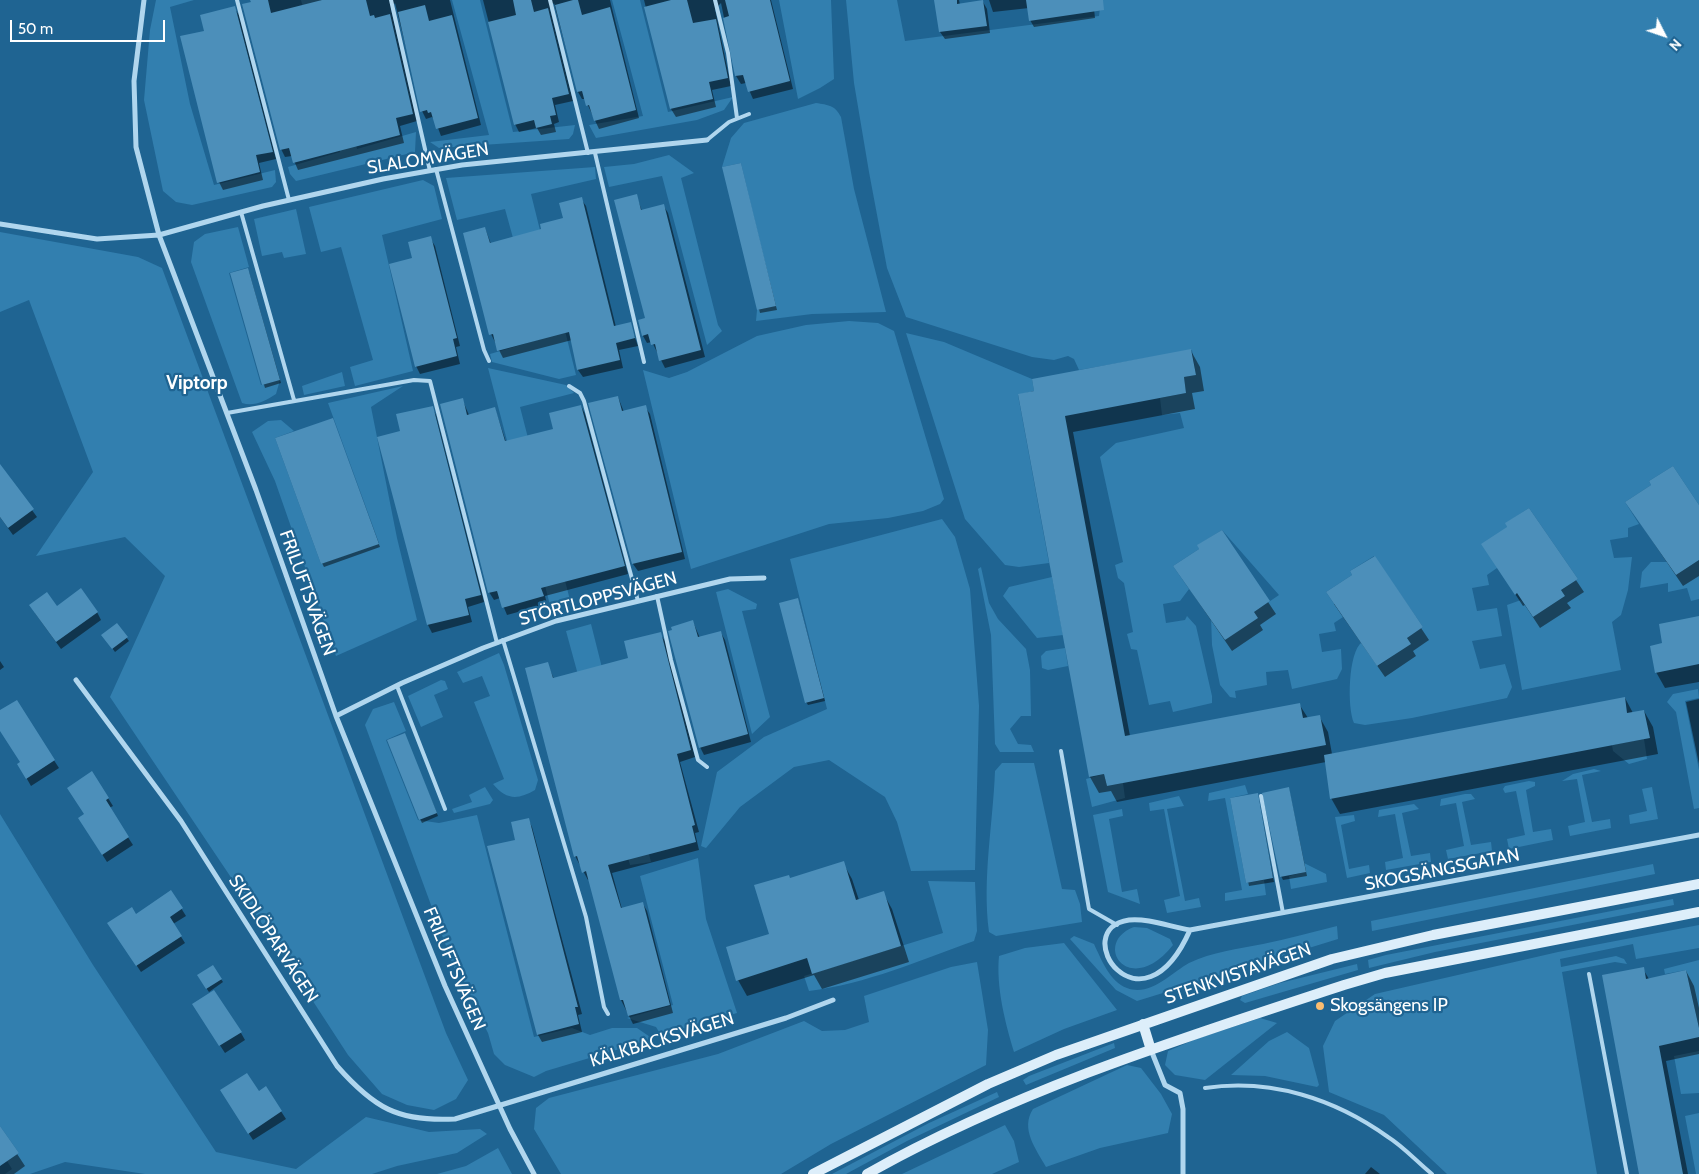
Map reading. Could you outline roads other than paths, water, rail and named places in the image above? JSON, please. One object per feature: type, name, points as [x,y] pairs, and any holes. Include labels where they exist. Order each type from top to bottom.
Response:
[{"type":"main road","name":"STENKVISTAVÄGEN","points":[[813,1174],[988,1084],[1056,1055],[1365,950],[1443,933],[1699,884]]},
{"type":"main road","points":[[866,1174],[998,1110],[1084,1074],[1385,973],[1699,912]]},
{"type":"main road","points":[[1143,1024],[1151,1050]]},
{"type":"street","name":"FRILUFTSVÄGEN","points":[[144,0],[134,81],[136,138],[144,182],[159,235],[227,413],[336,716],[445,986],[498,1104],[534,1174]]},
{"type":"street","name":"SLALOMVÄGEN","points":[[0,224],[97,239],[159,235],[289,200],[436,169],[707,140]]},
{"type":"street","name":"STÖRTLOPPSVÄGEN","points":[[336,716],[397,686],[503,640],[556,621],[730,579],[764,578]]},
{"type":"street","name":"SKIDLÖPARVÄGEN","points":[[76,680],[181,821],[338,1066],[360,1092],[380,1106],[405,1116],[429,1120],[455,1119],[498,1104]]},
{"type":"street","name":"SKOGSÄNGSGATAN","points":[[1117,925],[1128,920],[1140,920],[1190,930],[1699,835]]},
{"type":"street","points":[[1117,925],[1107,935],[1105,950],[1110,963],[1119,973],[1131,979],[1144,978],[1158,973],[1173,960],[1183,946],[1190,930]]},
{"type":"street","name":"KÄLKBACKSVÄGEN","points":[[498,1104],[786,1018],[833,1000]]},
{"type":"street","points":[[1151,1050],[1165,1085],[1180,1094],[1183,1109],[1182,1174]]},
{"type":"lane","points":[[237,0],[289,200]]},
{"type":"lane","points":[[390,0],[430,171]]},
{"type":"lane","points":[[550,0],[588,154]]},
{"type":"lane","points":[[715,0],[728,53],[737,118]]},
{"type":"lane","points":[[707,140],[737,118],[749,114]]},
{"type":"lane","points":[[595,153],[644,362]]},
{"type":"lane","points":[[436,169],[484,350],[489,361]]},
{"type":"lane","points":[[241,212],[294,400]]},
{"type":"lane","points":[[227,413],[414,380],[430,380],[497,643]]},
{"type":"lane","points":[[569,386],[580,393],[584,401],[638,601]]},
{"type":"lane","points":[[657,596],[671,660],[698,760],[707,767]]},
{"type":"lane","points":[[503,640],[586,917],[604,1007],[608,1014]]},
{"type":"lane","points":[[397,686],[445,809]]},
{"type":"lane","points":[[1061,751],[1089,909],[1117,925]]},
{"type":"lane","points":[[1261,796],[1283,913]]},
{"type":"lane","points":[[1589,974],[1627,1174]]},
{"type":"lane","points":[[1205,1088],[1246,1085],[1268,1087],[1290,1091],[1332,1104],[1353,1114],[1389,1137],[1432,1174]]},
{"type":"place","name":"Skogsängens IP","points":[[1320,1006]]},
{"type":"district","name":"Viptorp","points":[[197,383]]}]
